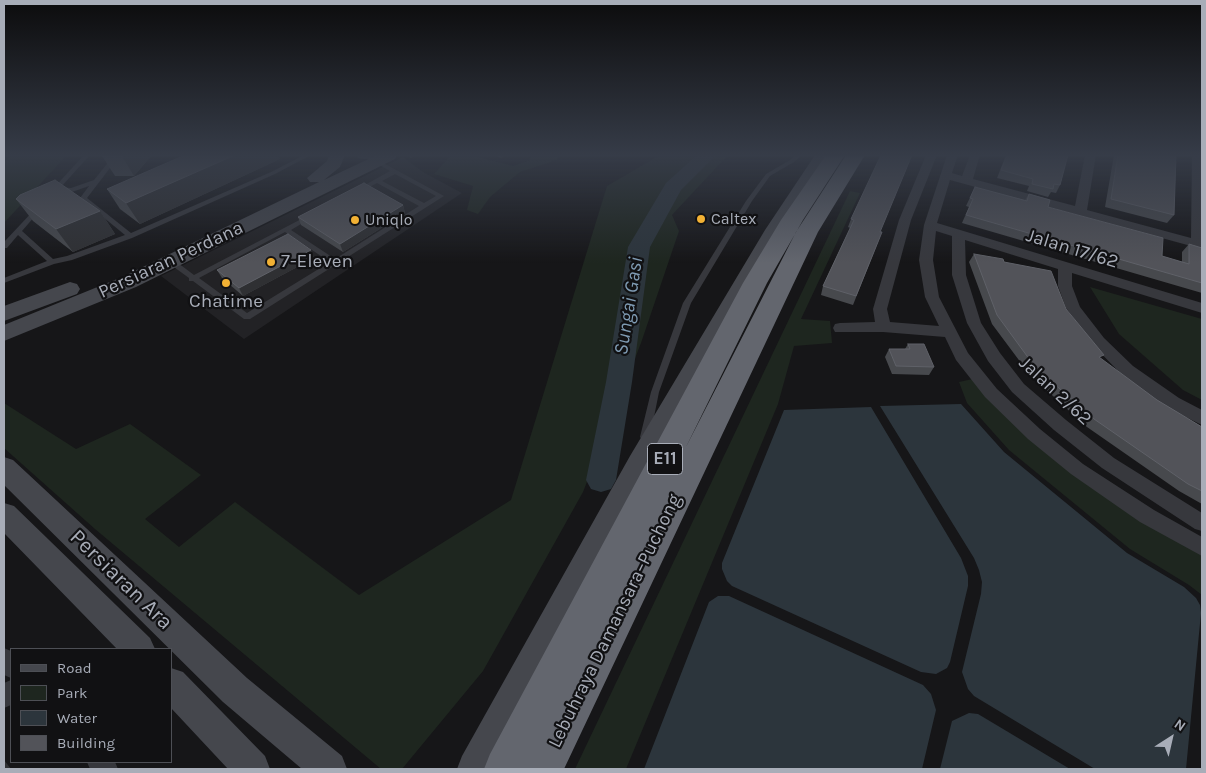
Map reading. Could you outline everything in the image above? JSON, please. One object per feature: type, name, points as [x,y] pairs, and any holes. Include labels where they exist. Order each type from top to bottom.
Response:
[{"type":"highway","name":"E11","points":[[505,769],[756,283],[792,220],[811,191]]},
{"type":"highway","name":"Lebuhraya Damansara–Puchong","points":[[542,769],[807,232],[833,191]]},
{"type":"main road","name":"Persiaran Perdana","points":[[4,314],[120,271],[288,191]]},
{"type":"main road","name":"Persiaran Perdana","points":[[4,333],[129,282],[307,191]]},
{"type":"main road","points":[[475,769],[639,464],[774,230],[799,191]]},
{"type":"main road","points":[[4,320],[82,285]]},
{"type":"main road","name":"Persiaran Ara","points":[[4,468],[235,690],[329,769]]},
{"type":"main road","name":"Persiaran Ara","points":[[4,515],[134,644]]},
{"type":"main road","points":[[134,644],[157,615]]},
{"type":"main road","points":[[172,685],[252,769]]},
{"type":"street","points":[[883,327],[880,309],[905,220],[917,191]]},
{"type":"street","points":[[939,191],[930,225],[926,260],[932,297],[948,332],[962,356],[991,393],[1034,434],[1077,469],[1147,516],[1202,547]]},
{"type":"street","points":[[1003,191],[1199,244],[1199,191]]},
{"type":"street","points":[[1080,212],[1084,191]]},
{"type":"street","name":"Jalan 17/62","points":[[930,225],[1202,308]]},
{"type":"street","name":"Jalan 2/62","points":[[958,234],[959,275],[974,322],[994,357],[1018,388],[1060,425],[1108,463],[1202,523]]},
{"type":"street","points":[[1065,266],[1065,286],[1073,308],[1099,342],[1127,370],[1173,402],[1202,418]]},
{"type":"street","points":[[840,328],[883,327],[948,332]]},
{"type":"street","points":[[991,393],[1018,388]]},
{"type":"lane","points":[[50,196],[54,191]]},
{"type":"lane","points":[[88,191],[82,198],[130,236]]},
{"type":"lane","points":[[4,281],[52,262],[69,258],[130,236],[231,191]]},
{"type":"lane","points":[[353,194],[359,191]]},
{"type":"lane","points":[[397,191],[424,206]]},
{"type":"lane","points":[[171,262],[246,317],[441,196],[432,191]]},
{"type":"lane","points":[[639,464],[655,392],[687,303],[756,191]]},
{"type":"lane","points":[[4,246],[44,203]]},
{"type":"lane","points":[[192,279],[319,212]]},
{"type":"lane","points":[[285,230],[335,262]]},
{"type":"lane","points":[[18,231],[52,262]]},
{"type":"shaded area","points":[[334,191],[458,191],[462,193],[244,339],[161,276]]},
{"type":"green space","points":[[4,191],[34,191],[4,223]]},
{"type":"green space","points":[[472,191],[497,191],[490,197],[478,214],[467,210]]},
{"type":"green space","points":[[605,191],[694,191],[672,215],[679,231],[641,343],[583,492],[483,671],[402,769],[381,769],[95,529],[4,448],[4,403],[76,449],[130,424],[201,475],[145,519],[179,547],[235,502],[359,595],[511,500]]},
{"type":"green space","points":[[850,191],[860,193],[801,319],[830,321],[832,343],[794,346],[778,404],[626,769],[575,769]]},
{"type":"green space","points":[[1090,287],[1202,319],[1202,400],[1183,390],[1119,334]]},
{"type":"green space","points":[[977,378],[991,393],[1177,537],[1202,550],[1202,595],[1130,549],[1009,450],[967,403],[959,382]]},
{"type":"water","points":[[961,404],[1004,452],[1127,553],[1184,587],[1196,598],[1200,605],[1201,613],[1186,769],[1095,769],[974,696],[968,689],[962,672],[981,594],[982,582],[979,570],[974,558],[880,406]]},
{"type":"water","points":[[871,407],[961,558],[968,576],[968,586],[950,662],[947,668],[936,674],[921,672],[732,586],[727,581],[722,569],[722,563],[784,410]]},
{"type":"water","points":[[718,596],[729,596],[923,685],[931,694],[936,710],[922,769],[644,769],[709,602]]},
{"type":"water","points":[[969,713],[978,714],[1070,769],[940,769],[952,721]]},
{"type":"building","points":[[29,191],[71,191],[100,211],[56,229],[16,199]]},
{"type":"building","points":[[110,191],[153,191],[126,203]]},
{"type":"building","name":"Uniqlo","points":[[348,191],[378,191],[403,205],[340,244],[298,217]]},
{"type":"building","points":[[864,191],[897,191],[856,296],[823,286],[854,220],[851,219]]},
{"type":"building","points":[[973,191],[990,191],[1027,201],[1029,194],[1050,200],[1048,207],[1163,238],[1162,256],[1189,264],[1189,244],[1202,248],[1202,283],[966,215],[973,199],[970,198]]},
{"type":"building","points":[[1112,191],[1175,191],[1174,215],[1111,199]]},
{"type":"building","points":[[288,234],[311,250],[239,288],[217,270]]},
{"type":"building","points":[[974,254],[1051,271],[1066,309],[1104,355],[1099,357],[1157,400],[1202,427],[1202,491],[1188,484],[1094,419],[1035,367],[997,315]]},
{"type":"building","points":[[908,344],[924,344],[934,367],[896,366],[889,349],[910,349]]},
{"type":"waterway","name":"Sungai Gasi","points":[[601,480],[619,382],[639,247],[671,191]]},
{"type":"place","name":"Caltex","points":[[701,219]]},
{"type":"place","name":"Uniqlo","points":[[355,220]]},
{"type":"place","name":"7-Eleven","points":[[271,262]]},
{"type":"place","name":"Chatime","points":[[226,283]]}]
